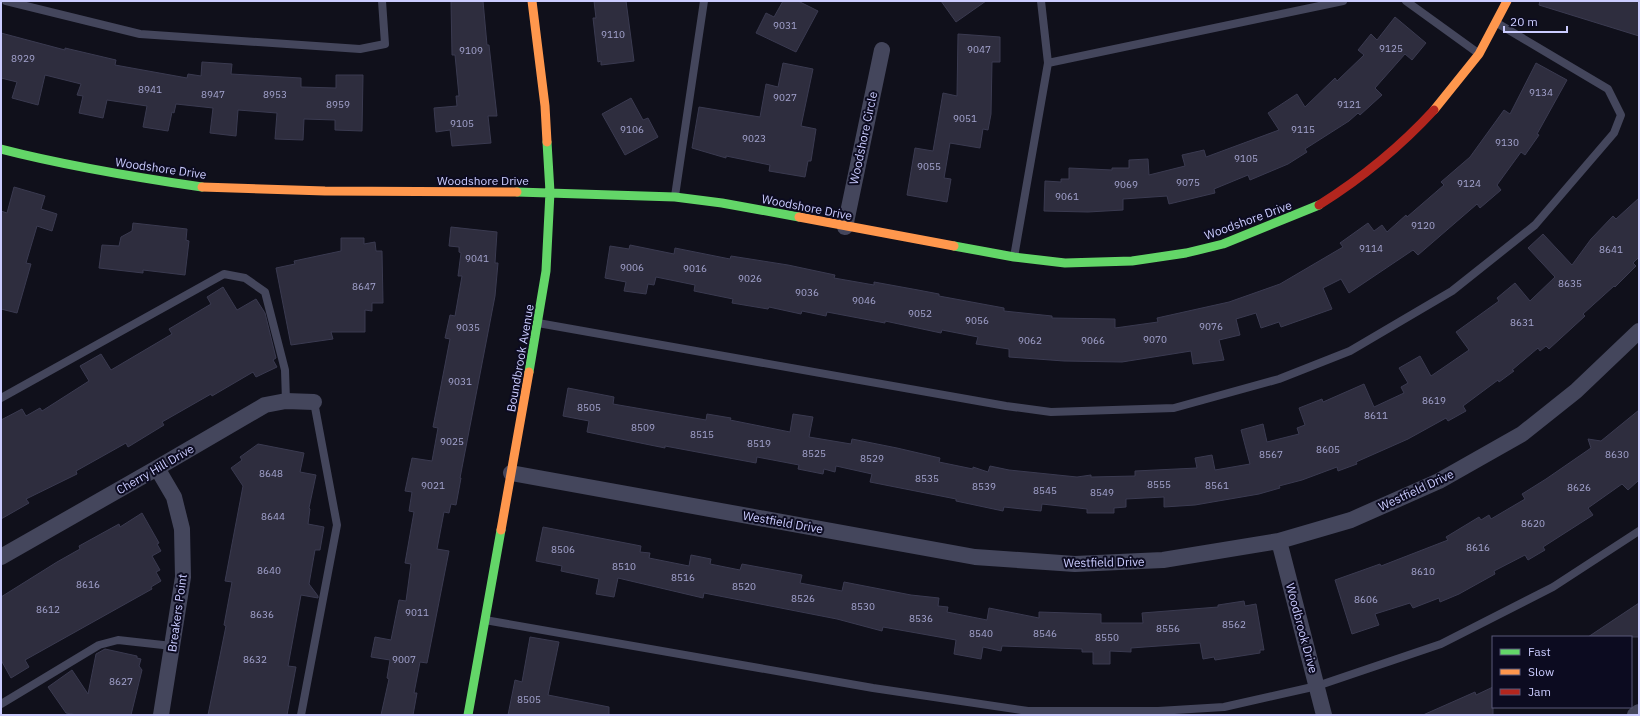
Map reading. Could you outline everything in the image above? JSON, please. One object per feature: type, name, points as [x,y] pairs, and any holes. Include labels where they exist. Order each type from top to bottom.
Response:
[{"type":"street","name":"Boundbrook Avenue","points":[[468,715],[546,271],[550,192],[545,106],[532,1]]},
{"type":"street","name":"Woodshore Drive","points":[[1,149],[115,174],[212,188],[325,191],[550,192],[675,197],[722,202],[845,227],[1014,257],[1065,263],[1132,261],[1186,253],[1223,244],[1316,207],[1358,180],[1413,133],[1446,96],[1479,54],[1507,1]]},
{"type":"street","name":"Woodshore Circle","points":[[845,227],[882,50]]},
{"type":"street","name":"Westfield Drive","points":[[511,473],[974,557],[1075,564],[1156,561],[1279,541],[1351,520],[1439,481],[1522,434],[1576,391],[1639,330]]},
{"type":"street","name":"Cherry Hill Drive","points":[[1,557],[265,405],[286,401],[314,402]]},
{"type":"street","name":"Breakers Point","points":[[157,468],[174,497],[182,530],[184,577],[161,715]]},
{"type":"street","name":"Woodbrook Drive","points":[[1279,541],[1324,715]]},
{"type":"street","points":[[1635,715],[1639,712]]},
{"type":"lane","points":[[6,1],[140,34],[360,49],[386,44],[382,1]]},
{"type":"lane","points":[[675,197],[704,1]]},
{"type":"lane","points":[[1014,257],[1048,63],[1040,1]]},
{"type":"lane","points":[[1048,63],[1343,1]]},
{"type":"lane","points":[[1406,1],[1479,54]]},
{"type":"lane","points":[[538,323],[1006,406],[1051,412],[1174,408],[1279,379],[1350,351],[1452,291],[1535,224],[1614,133],[1621,115],[1608,89],[1496,22]]},
{"type":"lane","points":[[1,398],[224,274],[245,278],[265,292],[285,370],[286,401]]},
{"type":"lane","points":[[301,715],[337,525],[314,402]]},
{"type":"lane","points":[[485,620],[865,686],[1028,711],[1158,711],[1224,707],[1317,686],[1441,644],[1553,587],[1639,531]]},
{"type":"lane","points":[[1,704],[99,645],[118,640],[172,646]]},
{"type":"building","points":[[451,1],[483,1],[487,45],[489,45],[497,116],[488,116],[491,143],[452,146],[450,130],[436,132],[434,108],[457,106],[456,96],[459,96],[455,55],[452,55]]},
{"type":"building","points":[[594,1],[626,1],[634,61],[601,65],[601,61],[598,62],[593,18],[596,18]]},
{"type":"building","points":[[783,1],[798,1],[818,11],[796,52],[756,33],[766,13],[774,17]]},
{"type":"building","points":[[941,1],[986,1],[956,22]]},
{"type":"building","points":[[1540,1],[1639,1],[1639,36],[1539,5]]},
{"type":"building","points":[[1395,17],[1426,43],[1412,60],[1405,54],[1375,88],[1382,95],[1360,115],[1358,113],[1349,121],[1305,149],[1307,152],[1288,164],[1250,180],[1248,175],[1214,189],[1215,193],[1169,204],[1167,196],[1123,199],[1123,210],[1088,212],[1044,211],[1045,181],[1061,182],[1061,179],[1069,179],[1069,168],[1112,170],[1112,168],[1129,168],[1129,160],[1148,159],[1149,175],[1185,166],[1182,155],[1204,150],[1206,157],[1279,130],[1268,113],[1297,94],[1305,107],[1335,78],[1337,81],[1364,55],[1358,50],[1371,34],[1377,40]]},
{"type":"building","points":[[1,33],[65,50],[65,48],[116,60],[115,65],[187,78],[188,74],[201,76],[202,62],[232,64],[231,74],[301,78],[301,87],[336,88],[336,75],[363,75],[362,131],[335,130],[335,120],[304,119],[303,140],[275,139],[277,113],[238,110],[236,136],[210,133],[213,108],[176,104],[174,113],[172,112],[168,131],[143,127],[147,106],[107,100],[103,118],[79,113],[83,96],[77,95],[81,84],[45,75],[38,105],[12,98],[17,82],[1,78]]},
{"type":"building","points":[[958,34],[1000,37],[1000,62],[992,62],[991,114],[988,130],[983,129],[980,148],[950,143],[944,178],[951,179],[947,202],[907,195],[915,148],[933,151],[943,93],[957,96]]},
{"type":"building","points":[[783,63],[813,69],[801,126],[816,129],[811,161],[808,161],[805,177],[769,171],[770,165],[726,156],[726,158],[692,148],[699,107],[760,117],[766,84],[778,87]]},
{"type":"building","points":[[1536,63],[1567,80],[1537,134],[1539,135],[1525,155],[1521,152],[1497,185],[1501,190],[1480,208],[1477,204],[1418,255],[1413,250],[1349,293],[1341,279],[1323,288],[1332,309],[1281,327],[1279,322],[1261,328],[1256,313],[1236,319],[1240,335],[1219,340],[1224,360],[1193,364],[1191,351],[1122,362],[1064,361],[1009,357],[1009,349],[976,344],[978,337],[942,330],[941,333],[885,321],[885,323],[827,312],[826,316],[802,311],[801,314],[769,307],[768,309],[732,303],[733,299],[694,291],[695,285],[656,277],[654,285],[648,284],[646,294],[624,291],[626,282],[605,278],[610,246],[629,249],[630,245],[674,254],[675,248],[730,259],[731,256],[788,265],[835,275],[834,278],[874,285],[874,282],[939,294],[939,296],[1004,308],[1004,311],[1052,316],[1052,318],[1115,319],[1115,328],[1158,322],[1157,318],[1229,302],[1280,284],[1343,247],[1340,243],[1368,223],[1374,231],[1382,225],[1387,232],[1444,185],[1441,182],[1470,157],[1504,110],[1510,114]]},
{"type":"building","points":[[631,98],[643,120],[648,118],[658,137],[625,155],[602,114]]},
{"type":"building","points":[[14,187],[45,196],[41,209],[57,214],[52,231],[37,226],[26,263],[31,264],[17,313],[1,309],[1,211],[7,213]]},
{"type":"building","points":[[1639,198],[1639,257],[1633,263],[1636,266],[1615,287],[1614,286],[1583,314],[1585,316],[1549,349],[1546,346],[1540,351],[1538,348],[1512,370],[1514,371],[1499,382],[1498,380],[1463,406],[1466,411],[1448,421],[1446,418],[1408,439],[1356,462],[1357,464],[1338,471],[1337,467],[1259,494],[1195,505],[1164,507],[1164,497],[1126,499],[1126,507],[1114,508],[1114,513],[1087,513],[1087,509],[1042,504],[1041,511],[1004,507],[1003,511],[956,501],[956,499],[870,482],[872,474],[836,466],[835,472],[824,469],[823,474],[798,469],[799,465],[757,457],[756,463],[665,446],[665,448],[587,432],[589,421],[563,416],[568,388],[614,397],[613,404],[706,420],[707,414],[790,432],[793,414],[813,417],[809,437],[851,444],[852,439],[940,458],[939,462],[973,469],[973,467],[988,472],[990,466],[1009,470],[1077,477],[1091,475],[1091,477],[1135,476],[1135,471],[1197,468],[1195,458],[1212,455],[1215,470],[1250,464],[1241,430],[1263,424],[1267,442],[1299,434],[1297,428],[1305,425],[1299,408],[1322,399],[1323,402],[1364,384],[1374,407],[1404,393],[1401,387],[1408,383],[1399,368],[1420,356],[1431,376],[1469,350],[1456,332],[1499,301],[1497,298],[1515,283],[1530,301],[1555,277],[1528,248],[1543,234],[1572,265],[1591,239],[1613,216],[1616,219]]},
{"type":"building","points":[[133,223],[187,229],[186,240],[189,241],[185,275],[143,270],[143,273],[99,268],[102,245],[119,246],[121,237],[132,231]]},
{"type":"building","points":[[451,227],[497,232],[495,263],[498,263],[495,296],[456,505],[451,504],[449,513],[444,512],[437,549],[449,551],[427,663],[420,662],[414,693],[417,693],[413,715],[381,715],[389,679],[387,678],[390,660],[371,657],[375,637],[391,640],[399,600],[406,601],[411,564],[405,563],[414,512],[409,511],[412,492],[405,491],[412,458],[432,461],[438,428],[433,427],[450,339],[445,338],[450,315],[455,316],[462,276],[458,276],[461,253],[459,252],[459,247],[449,246]]},
{"type":"building","points":[[341,238],[364,238],[364,244],[375,242],[376,251],[382,251],[383,303],[372,303],[372,311],[365,310],[365,332],[331,332],[333,339],[291,345],[276,268],[295,264],[294,261],[341,251]]},
{"type":"building","points":[[223,287],[237,310],[256,299],[265,313],[276,358],[273,360],[277,367],[256,377],[253,372],[212,396],[211,394],[162,422],[164,425],[128,447],[126,443],[76,471],[77,474],[26,499],[29,503],[1,519],[1,420],[22,409],[26,416],[40,408],[42,411],[89,381],[80,366],[101,354],[111,370],[172,334],[169,329],[211,304],[207,297]]},
{"type":"building","points":[[1639,410],[1639,480],[1628,490],[1622,484],[1588,508],[1593,515],[1543,547],[1545,550],[1528,560],[1525,555],[1494,571],[1495,574],[1459,594],[1440,602],[1439,598],[1413,608],[1410,603],[1375,614],[1379,625],[1352,634],[1335,580],[1380,564],[1381,566],[1448,540],[1446,537],[1479,517],[1481,520],[1489,515],[1491,519],[1525,499],[1522,494],[1591,448],[1588,439],[1601,441]]},
{"type":"building","points":[[258,444],[304,453],[300,472],[316,475],[309,508],[308,524],[324,527],[320,550],[315,550],[309,584],[318,598],[301,595],[288,666],[296,667],[287,715],[208,715],[226,626],[224,625],[232,582],[225,581],[243,486],[231,468],[242,460],[240,457]]},
{"type":"building","points":[[142,513],[159,543],[157,544],[161,551],[152,556],[160,570],[156,572],[161,581],[151,587],[152,589],[25,660],[29,667],[11,678],[1,660],[1,597],[80,549],[79,546],[119,524],[120,527]]},
{"type":"building","points":[[543,527],[641,546],[640,552],[650,553],[649,558],[689,566],[691,555],[711,559],[710,564],[740,570],[742,564],[802,575],[800,583],[842,591],[844,582],[911,595],[939,598],[938,606],[948,607],[947,612],[987,620],[989,608],[1039,618],[1039,612],[1101,614],[1101,623],[1143,623],[1142,613],[1218,607],[1218,605],[1244,601],[1245,606],[1256,604],[1264,650],[1260,650],[1260,653],[1215,660],[1214,657],[1203,659],[1200,643],[1131,648],[1131,652],[1110,651],[1110,664],[1093,664],[1093,652],[1082,652],[1082,649],[1002,646],[1001,651],[983,647],[981,659],[954,654],[956,640],[883,627],[882,631],[837,619],[704,593],[703,598],[618,578],[614,597],[596,594],[599,579],[561,571],[562,566],[536,561]]},
{"type":"building","points":[[1639,603],[1639,637],[1590,636]]},
{"type":"building","points":[[530,637],[559,642],[548,695],[609,707],[609,715],[508,715],[515,680],[522,682]]},
{"type":"building","points":[[105,649],[137,656],[137,658],[141,659],[139,666],[142,670],[131,715],[77,715],[66,713],[48,687],[72,670],[88,694],[96,654]]},
{"type":"building","points":[[1492,687],[1493,715],[1423,715],[1475,692],[1476,695]]},
{"type":"traffic: fast","points":[[529,372],[546,271],[550,192],[547,142]]},
{"type":"traffic: fast","points":[[1,149],[101,171],[202,187]]},
{"type":"traffic: fast","points":[[517,192],[675,197],[722,203],[799,217]]},
{"type":"traffic: fast","points":[[954,246],[1014,257],[1065,263],[1132,261],[1186,253],[1223,244],[1319,205]]},
{"type":"traffic: fast","points":[[468,715],[501,530]]},
{"type":"traffic: slow","points":[[532,1],[545,106],[547,142]]},
{"type":"traffic: slow","points":[[1434,110],[1479,54],[1507,1]]},
{"type":"traffic: slow","points":[[202,187],[325,191],[517,192]]},
{"type":"traffic: slow","points":[[799,217],[954,246]]},
{"type":"traffic: slow","points":[[501,530],[529,372]]},
{"type":"traffic: jam","points":[[1319,205],[1380,161],[1408,137],[1434,110]]}]
